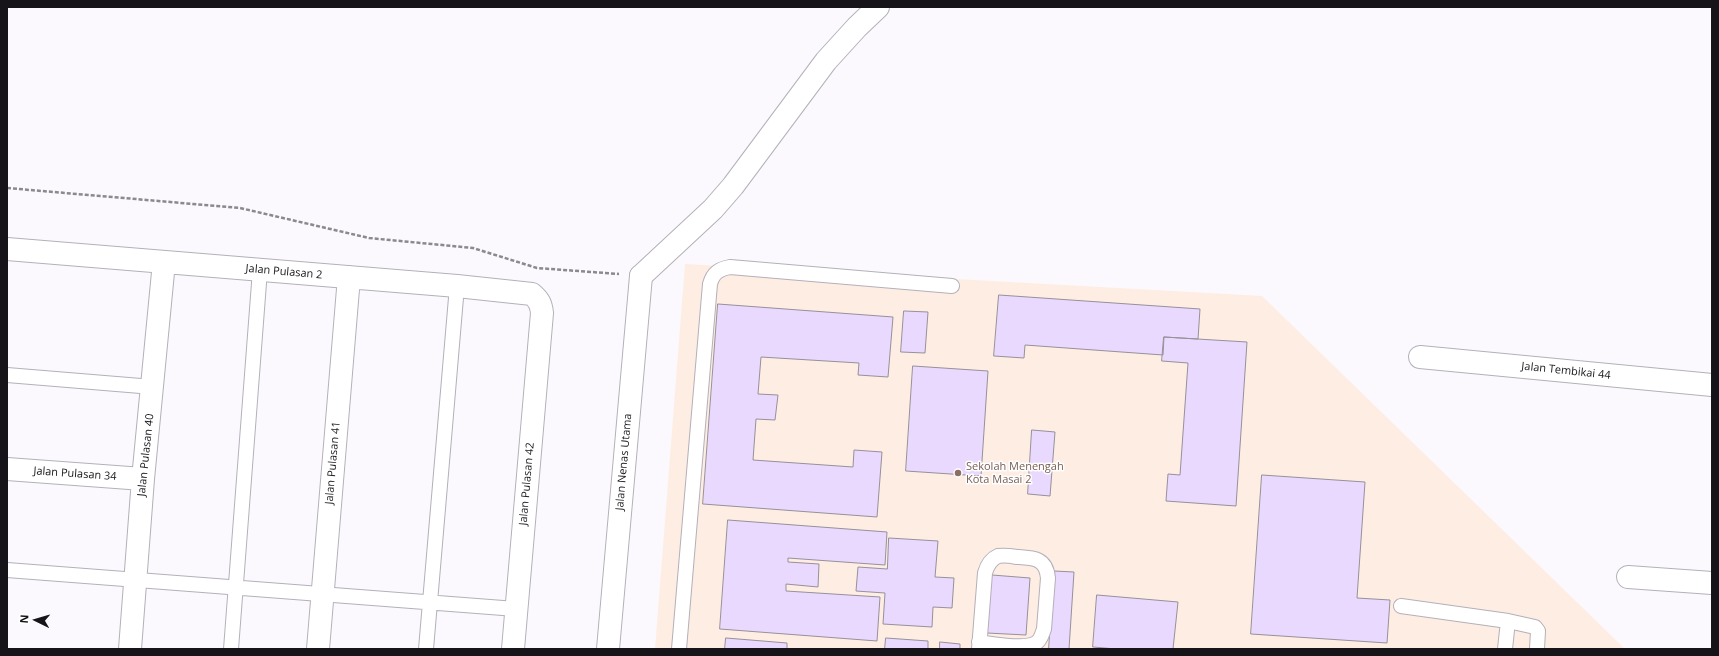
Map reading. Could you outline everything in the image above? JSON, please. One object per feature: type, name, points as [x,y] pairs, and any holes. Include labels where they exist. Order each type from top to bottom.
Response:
[{"type":"street","points":[[640,276],[713,209],[733,186],[826,61],[857,27],[878,7]]},
{"type":"street","name":"Jalan Pulasan 2","points":[[7,249],[457,286],[532,294],[538,299],[542,306],[542,319]]},
{"type":"street","name":"Jalan Pulasan 40","points":[[130,649],[143,479],[164,262]]},
{"type":"street","name":"Jalan Nenas Utama","points":[[608,649],[640,276]]},
{"type":"street","name":"Jalan Pulasan 41","points":[[318,649],[349,277]]},
{"type":"street","name":"Jalan Pulasan 42","points":[[512,649],[542,319]]},
{"type":"street","name":"Jalan Tembikai 44","points":[[1420,357],[1712,385]]},
{"type":"street","name":"Jalan Pulasan 34","points":[[7,468],[143,479]]},
{"type":"street","points":[[1628,577],[1712,583]]},
{"type":"lane","points":[[679,649],[710,284],[712,277],[717,271],[730,267],[952,286]]},
{"type":"lane","points":[[231,649],[260,270]]},
{"type":"lane","points":[[426,649],[457,286]]},
{"type":"lane","points":[[7,374],[153,387]]},
{"type":"lane","points":[[998,556],[1038,560],[1047,571],[1048,578],[1044,629],[1037,642],[1024,646],[979,646],[985,573],[987,566],[998,556]]},
{"type":"lane","points":[[7,570],[516,609]]},
{"type":"lane","points":[[1401,606],[1508,621],[1536,627],[1538,631],[1537,649]]},
{"type":"lane","points":[[1505,649],[1508,621]]},
{"type":"path","points":[[7,188],[240,208],[369,238],[473,248],[537,268],[640,276]]},
{"type":"shaded area","name":"Sekolah Menengah Kota Masai 2","points":[[685,264],[1262,296],[1625,649],[655,649]]},
{"type":"building","points":[[999,295],[1200,309],[1198,339],[1164,337],[1163,355],[1025,345],[1024,358],[994,356]]},
{"type":"building","points":[[718,304],[893,317],[888,377],[858,375],[859,363],[761,357],[758,394],[778,395],[775,420],[756,419],[753,460],[853,467],[854,450],[882,452],[877,517],[703,504]]},
{"type":"building","points":[[904,311],[928,312],[925,353],[901,352]]},
{"type":"building","points":[[1164,337],[1247,342],[1236,506],[1166,501],[1168,474],[1180,475],[1188,363],[1162,361]]},
{"type":"building","points":[[913,366],[988,371],[981,476],[906,471]]},
{"type":"building","points":[[1032,430],[1055,432],[1050,496],[1028,494]]},
{"type":"building","points":[[1262,475],[1365,482],[1357,598],[1390,600],[1387,643],[1251,634]]},
{"type":"building","points":[[728,520],[887,532],[885,565],[788,558],[788,562],[819,564],[818,587],[786,584],[786,591],[880,597],[877,641],[720,629]]},
{"type":"building","points":[[889,538],[938,541],[935,577],[954,578],[952,608],[933,607],[932,627],[883,624],[885,593],[856,591],[858,567],[887,569]]},
{"type":"building","points":[[1054,571],[1074,572],[1069,649],[1049,649]]},
{"type":"building","points":[[992,575],[1030,578],[1026,635],[987,633]]},
{"type":"building","points":[[1097,595],[1178,602],[1173,649],[1116,649],[1093,647]]},
{"type":"building","points":[[726,638],[787,643],[787,649],[725,649]]},
{"type":"building","points":[[886,638],[928,641],[928,649],[885,649]]},
{"type":"building","points":[[940,642],[960,644],[960,649],[940,649]]},
{"type":"place","name":"Sekolah Menengah Kota Masai 2","points":[[958,473]]}]
